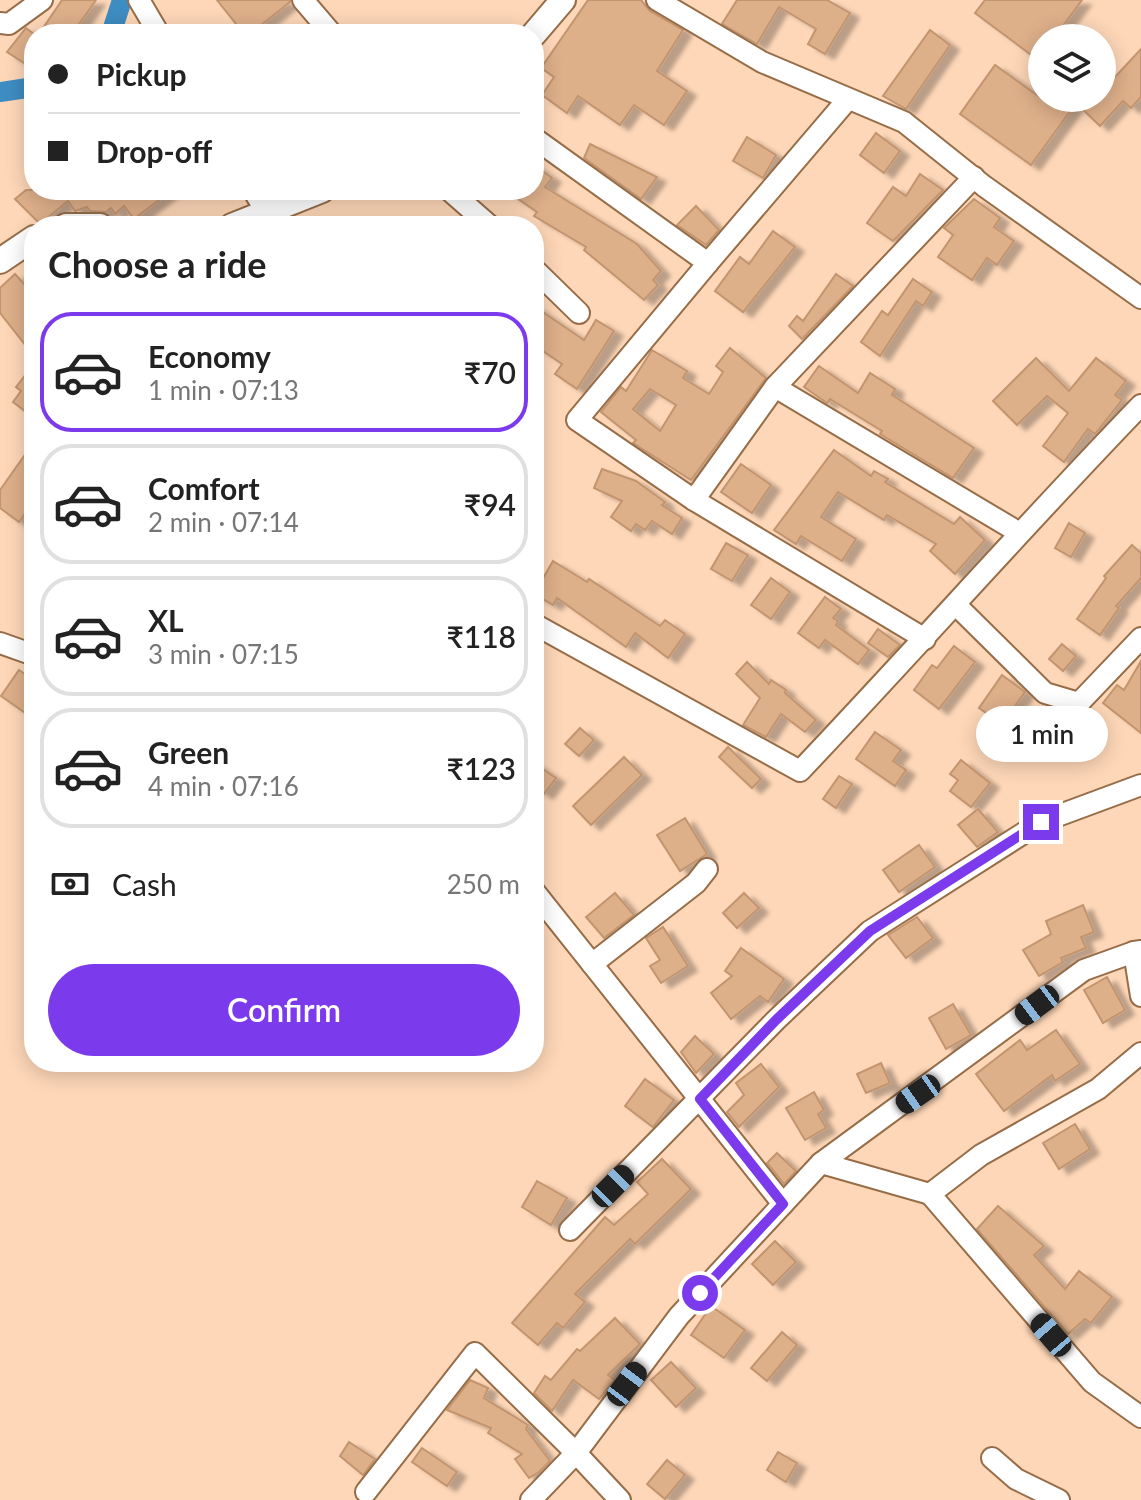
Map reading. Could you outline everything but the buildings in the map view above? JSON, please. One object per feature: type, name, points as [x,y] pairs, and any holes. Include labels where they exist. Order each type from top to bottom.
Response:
[{"type":"street","points":[[0,23],[9,24],[42,0]]},
{"type":"street","points":[[303,0],[323,24]]},
{"type":"street","points":[[543,24],[563,0]]},
{"type":"street","points":[[657,0],[762,62],[904,122],[974,177],[1141,298]]},
{"type":"street","points":[[140,1],[153,24]]},
{"type":"street","points":[[848,99],[577,420],[694,500],[925,639]]},
{"type":"street","points":[[544,145],[708,263]]},
{"type":"street","points":[[694,500],[775,387],[974,177]]},
{"type":"street","points":[[278,216],[305,200]]},
{"type":"street","points":[[460,200],[479,216]]},
{"type":"street","points":[[0,261],[24,245]]},
{"type":"street","points":[[544,279],[579,313]]},
{"type":"street","points":[[775,387],[1018,532]]},
{"type":"street","points":[[544,630],[800,771],[925,639],[1018,532],[1141,405]]},
{"type":"street","points":[[956,605],[1045,693],[1079,703],[1141,638]]},
{"type":"street","points":[[0,643],[24,651]]},
{"type":"street","points":[[570,1230],[776,1020],[870,931],[1041,822],[1141,785]]},
{"type":"street","points":[[592,964],[696,883],[707,869]]},
{"type":"street","points":[[544,904],[783,1204]]},
{"type":"street","points":[[531,1500],[576,1453],[679,1316],[821,1163],[1084,970],[1138,951],[1141,996]]},
{"type":"street","points":[[930,1194],[981,1155],[1098,1089],[1141,1053]]},
{"type":"street","points":[[821,1163],[930,1194],[1092,1382],[1141,1417]]},
{"type":"street","points":[[366,1492],[475,1353],[620,1500]]},
{"type":"street","points":[[992,1458],[1016,1479],[1059,1500]]},
{"type":"waterway","points":[[114,24],[122,0]]},
{"type":"waterway","points":[[0,92],[24,88]]},
{"type":"route","points":[[700,1293],[783,1204],[700,1099],[776,1020],[870,931],[1041,822]]}]
